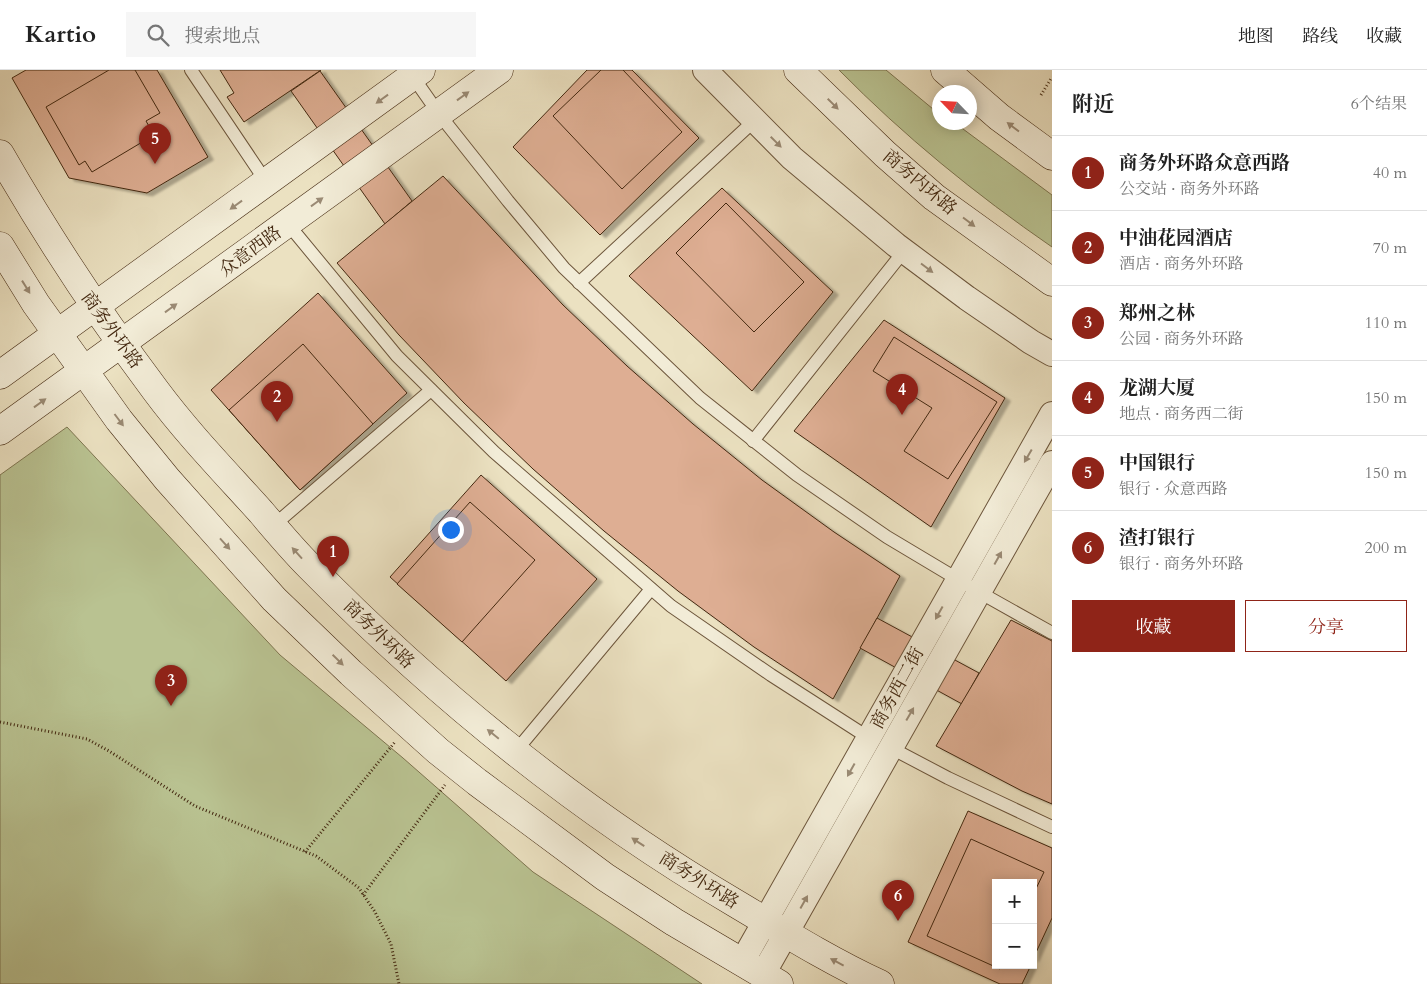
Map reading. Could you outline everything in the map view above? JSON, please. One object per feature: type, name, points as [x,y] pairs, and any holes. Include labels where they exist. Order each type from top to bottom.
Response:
[{"type":"street","name":"众意西路","points":[[0,431],[499,70]]},
{"type":"street","points":[[705,70],[792,158],[904,251],[967,298],[1031,342],[1052,354]]},
{"type":"street","name":"商务内环路","points":[[798,70],[885,154],[934,197],[1052,282]]},
{"type":"street","points":[[946,70],[999,116],[1052,156]]},
{"type":"street","points":[[0,375],[266,183],[414,72]]},
{"type":"street","name":"商务外环路","points":[[0,154],[75,277],[156,392],[202,448],[308,566],[420,673],[515,752],[632,838],[699,882],[880,984]]},
{"type":"street","points":[[0,246],[57,334],[119,420],[166,479],[274,599],[351,673],[408,726],[458,767],[605,877],[674,922],[761,974]]},
{"type":"street","name":"商务西二街","points":[[761,974],[776,927],[869,738],[1052,414]]},
{"type":"street","name":"商务西二街","points":[[776,927],[891,748],[1052,463]]},
{"type":"lane","points":[[191,70],[266,183]]},
{"type":"lane","points":[[414,72],[439,114],[564,268],[700,398],[797,475],[887,537],[1052,633]]},
{"type":"lane","points":[[579,283],[754,120]]},
{"type":"lane","points":[[288,224],[397,356],[494,452],[671,606],[771,675],[869,738]]},
{"type":"lane","points":[[753,440],[904,251]]},
{"type":"lane","points":[[273,526],[431,390]]},
{"type":"lane","points":[[515,752],[651,588]]},
{"type":"lane","points":[[891,748],[1052,827]]},
{"type":"path","points":[[1040,95],[1052,77]]},
{"type":"path","points":[[0,722],[87,739],[195,806],[316,856],[359,888],[382,925],[391,944],[399,984]]},
{"type":"path","points":[[305,852],[408,726]]},
{"type":"path","points":[[363,895],[458,767]]},
{"type":"green space","points":[[839,70],[886,70],[932,108],[932,130],[964,130],[1052,195],[1052,247],[968,185],[915,141]]},
{"type":"green space","points":[[67,427],[280,655],[403,758],[533,872],[702,984],[0,984],[0,475]]},
{"type":"building","points":[[26,70],[157,70],[208,157],[147,193],[69,178],[12,78]]},
{"type":"building","points":[[109,70],[135,70],[160,113],[146,121],[154,135],[92,172],[85,161],[79,165],[46,107]]},
{"type":"building","points":[[220,70],[321,70],[244,122],[227,97],[234,93]]},
{"type":"building","points":[[587,70],[632,70],[699,138],[600,235],[513,147]]},
{"type":"building","points":[[601,70],[623,70],[682,132],[622,189],[553,116]]},
{"type":"building","points":[[320,71],[412,201],[385,224],[291,91]]},
{"type":"building","points":[[443,176],[563,305],[627,366],[693,424],[762,480],[834,532],[900,576],[833,699],[754,647],[678,591],[604,531],[533,469],[464,403],[399,335],[337,263]]},
{"type":"building","points":[[722,188],[833,292],[752,391],[629,276]]},
{"type":"building","points":[[726,203],[804,282],[754,332],[676,253]]},
{"type":"building","points":[[318,293],[407,393],[300,490],[211,390]]},
{"type":"building","points":[[884,320],[1005,398],[931,527],[794,431]]},
{"type":"building","points":[[894,337],[997,402],[948,479],[904,451],[932,408],[873,371]]},
{"type":"building","points":[[303,344],[373,424],[300,490],[229,410]]},
{"type":"building","points":[[481,475],[597,579],[506,681],[390,577]]},
{"type":"building","points":[[470,502],[535,560],[462,642],[397,584]]},
{"type":"building","points":[[877,618],[979,673],[962,704],[860,648]]},
{"type":"building","points":[[1011,620],[1052,641],[1052,804],[1022,791],[936,746]]},
{"type":"building","points":[[968,811],[1052,848],[1052,918],[1037,950],[1037,879],[992,879],[992,969],[1029,969],[1022,984],[1000,984],[908,942]]},
{"type":"building","points":[[971,839],[1044,872],[1037,887],[1037,879],[992,879],[992,965],[927,936]]},
{"type":"place","name":"中国银行","points":[[155,164]]},
{"type":"place","name":"龙湖大厦","points":[[902,415]]},
{"type":"place","name":"中油花园酒店","points":[[277,422]]},
{"type":"place","name":"商务外环路众意西路","points":[[333,577]]},
{"type":"place","name":"郑州之林","points":[[171,706]]},
{"type":"place","name":"渣打银行","points":[[898,921]]}]
